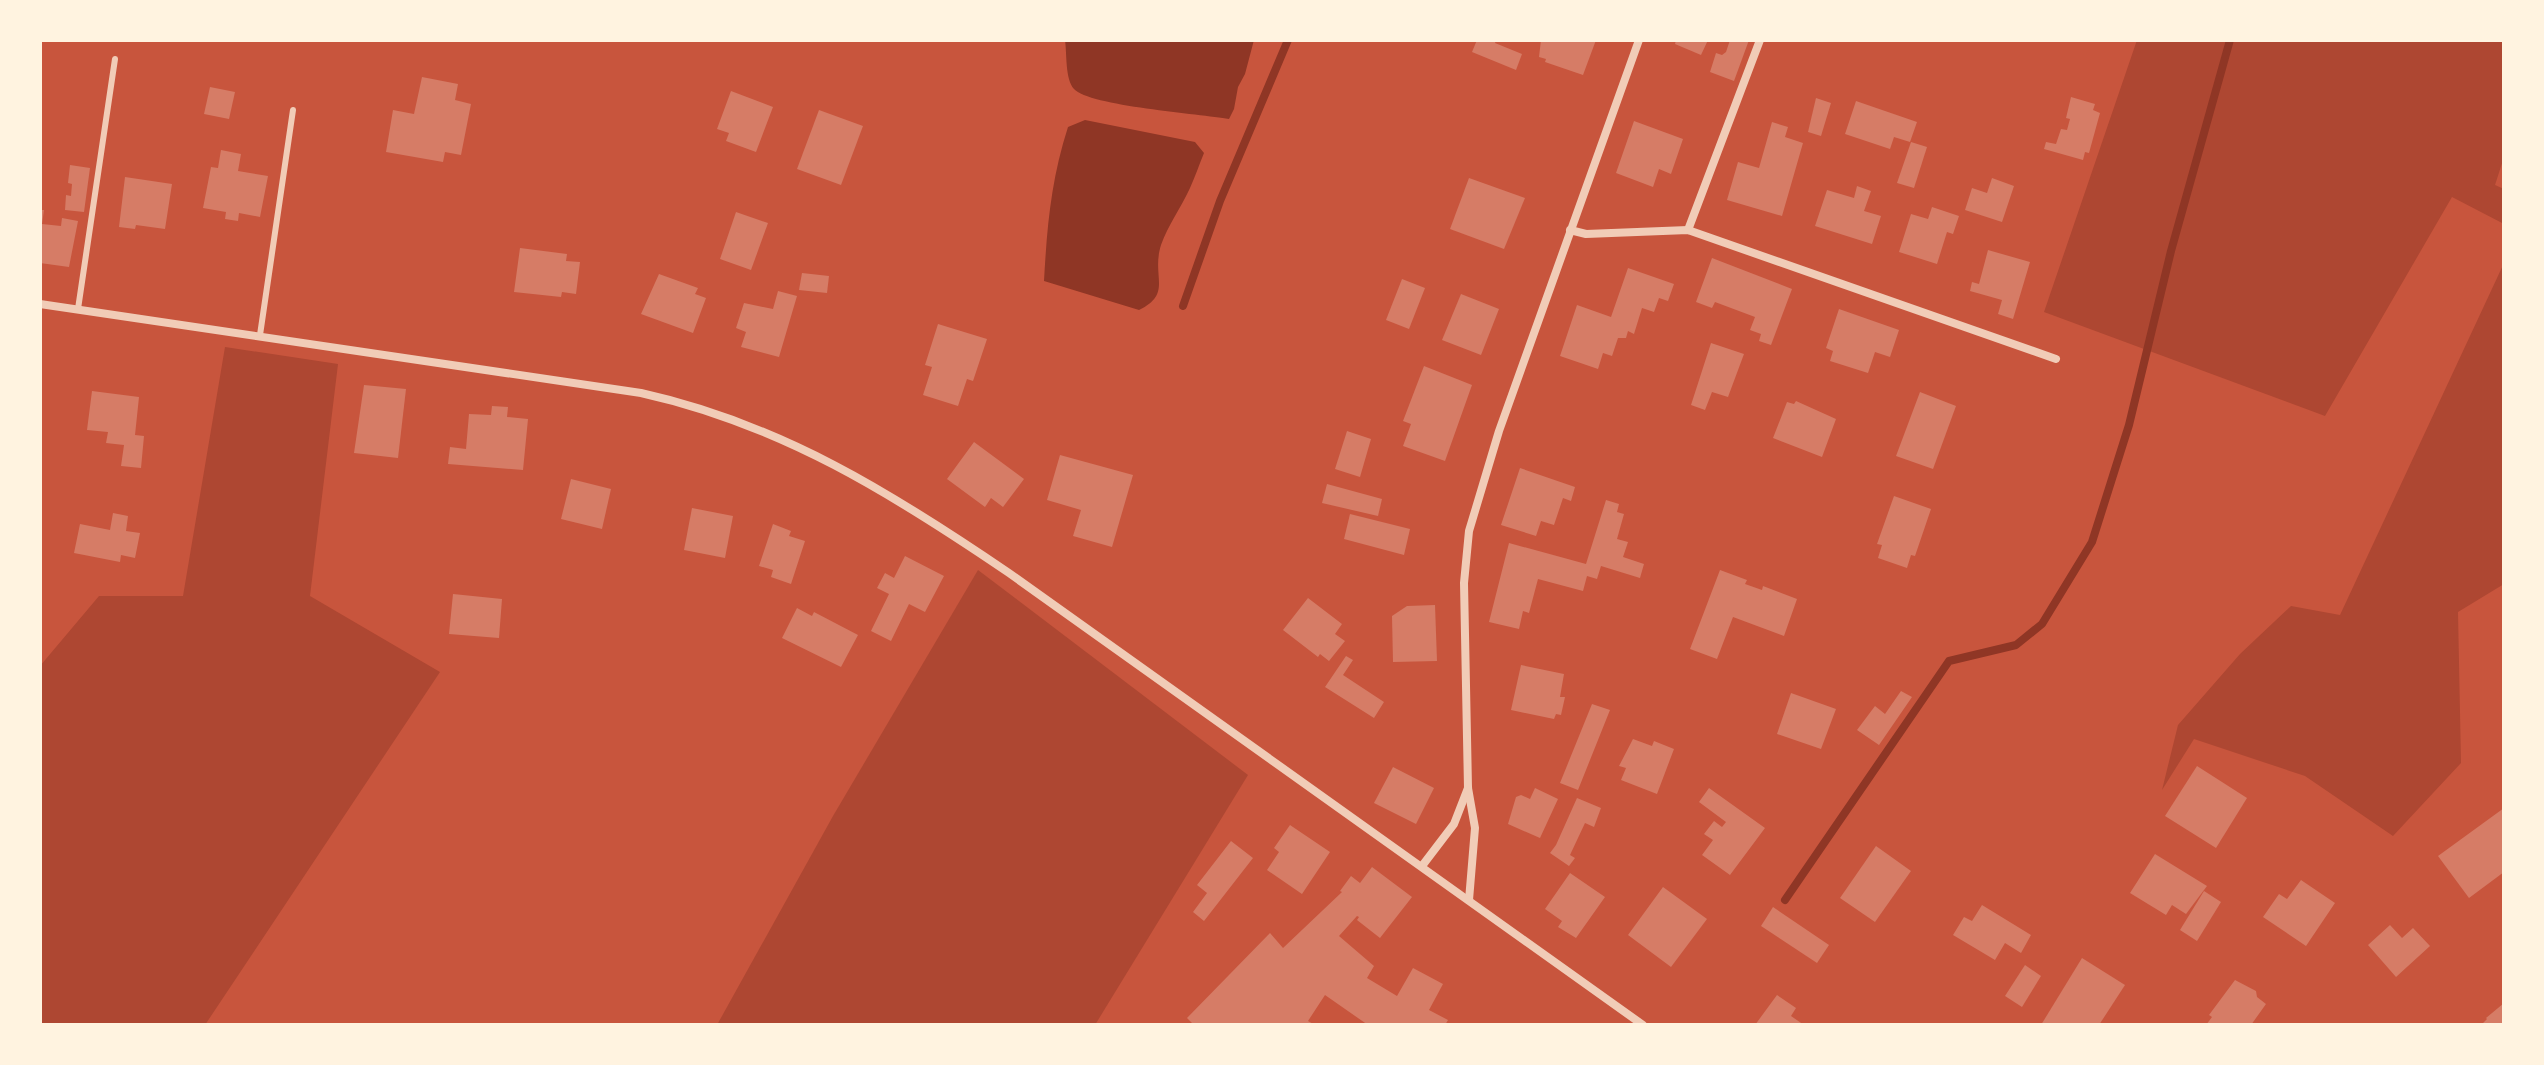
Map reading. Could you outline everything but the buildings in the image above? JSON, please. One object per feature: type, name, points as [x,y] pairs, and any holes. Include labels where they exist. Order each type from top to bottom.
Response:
[{"type":"street","points":[[1469,900],[1475,828],[1468,788],[1464,583],[1469,531],[1499,431],[1639,40]]},
{"type":"street","points":[[1688,230],[1760,40]]},
{"type":"street","points":[[1570,230],[1586,234],[1688,230],[2056,359]]},
{"type":"street","points":[[40,304],[641,393],[712,411],[776,435],[858,477],[945,530],[1643,1025]]},
{"type":"street","points":[[1422,866],[1454,824],[1468,788]]},
{"type":"lane","points":[[78,309],[115,59]]},
{"type":"lane","points":[[260,335],[293,110]]},
{"type":"shaded area","points":[[1065,40],[1254,40],[1229,119],[1122,105],[1084,95],[1071,85]]},
{"type":"shaded area","points":[[2137,40],[2504,40],[2504,157],[2495,185],[2504,189],[2504,224],[2452,197],[2325,416],[2044,312]]},
{"type":"shaded area","points":[[1085,120],[1195,142],[1204,153],[1161,245],[1158,290],[1149,304],[1139,310],[1044,281],[1051,204],[1062,147],[1068,127]]},
{"type":"shaded area","points":[[2504,263],[2504,584],[2458,612],[2461,763],[2393,836],[2305,776],[2194,739],[2162,790],[2178,725],[2240,654],[2291,606],[2340,615]]},
{"type":"shaded area","points":[[225,347],[338,364],[310,596],[440,672],[205,1025],[40,1025],[40,666],[99,596],[183,596]]},
{"type":"shaded area","points":[[978,570],[1248,775],[1095,1025],[717,1025],[833,816]]},
{"type":"waterway","points":[[1183,306],[1220,201],[1288,40]]},
{"type":"waterway","points":[[1785,900],[1949,661],[2016,645],[2042,624],[2092,542],[2129,425],[2171,251],[2230,40]]}]
